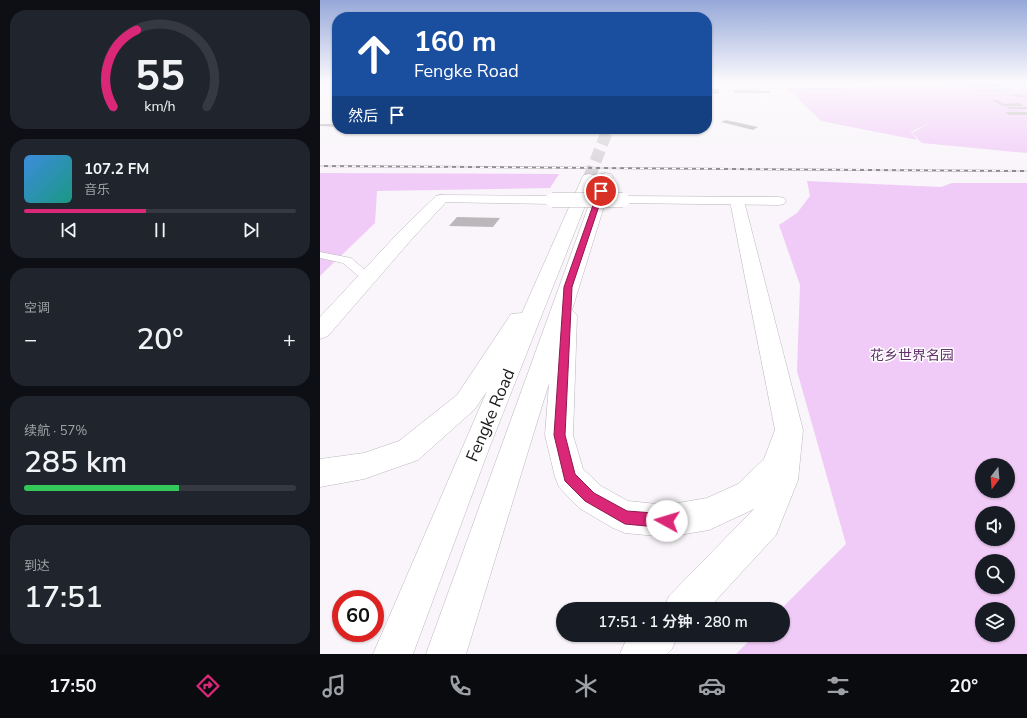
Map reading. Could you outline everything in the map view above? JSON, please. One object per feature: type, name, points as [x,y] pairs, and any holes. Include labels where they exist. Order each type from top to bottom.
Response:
[{"type":"main road","name":"Fengke Road","points":[[446,654],[556,286],[597,178]]},
{"type":"main road","points":[[320,331],[441,199]]},
{"type":"main road","points":[[689,602],[764,523],[783,480],[789,430],[737,202]]},
{"type":"main road","name":"Fengke Road","points":[[393,654],[476,446],[556,286]]},
{"type":"main road","points":[[556,286],[560,435],[570,477],[590,497],[625,517],[667,521],[709,514],[749,495],[775,468],[789,430]]},
{"type":"main road","points":[[320,473],[364,466],[408,451],[466,402],[513,328],[556,286]]},
{"type":"main road","points":[[640,654],[651,642]]},
{"type":"street","points":[[441,199],[737,202],[779,201]]},
{"type":"street","points":[[320,255],[346,260],[368,278]]},
{"type":"green space","points":[[813,114],[1027,114],[1027,153],[922,143],[912,133],[931,122],[911,132],[917,140],[821,121]]},
{"type":"green space","points":[[320,173],[559,174],[550,188],[377,191],[375,223],[320,276]]},
{"type":"green space","name":"花乡世界名园","points":[[807,181],[941,187],[952,183],[1027,183],[1027,654],[736,654],[748,642],[790,642],[790,602],[788,602],[846,544],[797,371],[800,285],[779,225],[797,213],[810,196]]},
{"type":"building","points":[[1007,114],[1027,114],[1027,115],[1009,115]]},
{"type":"building","points":[[726,120],[758,127],[753,130],[721,122]]},
{"type":"building","points":[[320,124],[332,124],[332,127],[320,126]]},
{"type":"building","points":[[457,217],[500,218],[493,227],[449,226]]},
{"type":"tunnel","points":[[589,178],[606,134]]},
{"type":"railway","points":[[320,166],[1027,171]]},
{"type":"route","points":[[601,191],[568,287],[560,435],[570,477],[590,497],[625,517],[667,521]]}]
